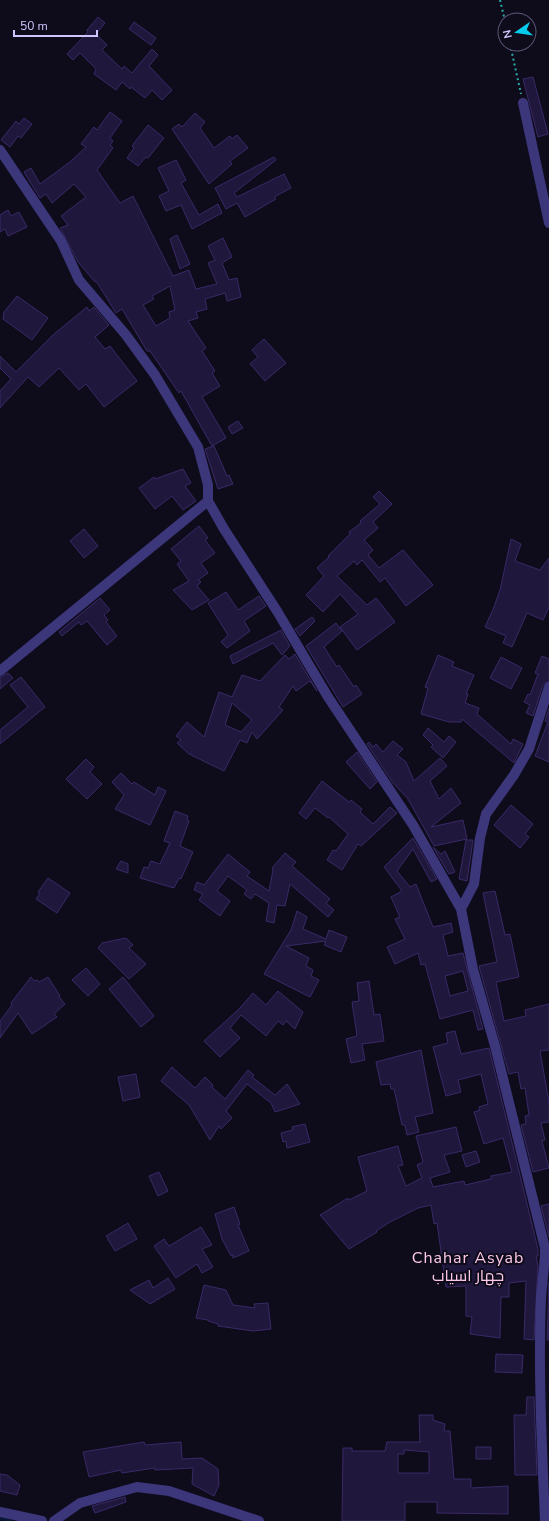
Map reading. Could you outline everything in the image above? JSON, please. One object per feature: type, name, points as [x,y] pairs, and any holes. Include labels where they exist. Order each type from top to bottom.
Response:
[{"type":"street","points":[[523,104],[549,223]]},
{"type":"street","points":[[0,150],[61,241],[79,280],[126,335],[156,375],[198,447],[208,485],[208,501],[328,697],[413,825],[461,909],[473,969],[495,1046],[545,1248],[547,1267],[541,1298],[540,1422],[545,1521]]},
{"type":"street","points":[[0,671],[208,501]]},
{"type":"street","points":[[461,909],[474,884],[480,838],[486,814],[514,775],[529,749],[549,687]]},
{"type":"street","points":[[54,1521],[80,1503],[137,1486],[169,1491],[259,1521]]},
{"type":"street","points":[[0,1512],[42,1521]]},
{"type":"path","points":[[500,0],[503,12]]},
{"type":"path","points":[[512,52],[523,104]]},
{"type":"building","points":[[98,17],[105,23],[96,34],[107,45],[102,50],[122,69],[124,66],[132,73],[152,49],[158,55],[149,66],[172,90],[162,100],[152,90],[145,98],[122,82],[116,90],[94,74],[96,69],[80,53],[73,60],[67,54],[88,32],[87,30]]},
{"type":"building","points":[[134,22],[156,38],[151,45],[129,29]]},
{"type":"building","points":[[533,77],[548,134],[538,137],[523,79]]},
{"type":"building","points":[[110,112],[122,121],[110,138],[113,141],[110,145],[113,148],[97,170],[120,203],[133,196],[173,276],[189,270],[196,289],[217,284],[208,263],[215,260],[208,246],[223,238],[232,257],[222,263],[229,280],[237,278],[241,297],[227,301],[225,293],[205,299],[207,309],[196,312],[198,318],[188,321],[206,348],[202,351],[215,371],[212,373],[220,386],[202,397],[226,438],[212,446],[181,391],[179,393],[150,351],[147,351],[122,309],[116,313],[96,281],[95,282],[78,262],[60,228],[68,225],[61,216],[86,197],[74,184],[52,203],[46,194],[40,198],[24,172],[31,168],[40,184],[70,162],[86,147],[81,144],[94,127],[97,130]],"holes":[[[170,286],[175,310],[169,312],[170,318],[156,326],[143,305],[154,299],[152,296]]]},
{"type":"building","points":[[195,113],[205,122],[200,128],[214,148],[230,136],[232,139],[237,135],[248,148],[230,161],[232,164],[209,184],[172,129],[179,124],[182,127]]},
{"type":"building","points":[[24,118],[32,124],[21,138],[18,136],[10,147],[1,140],[16,121],[19,124]]},
{"type":"building","points":[[148,125],[164,138],[148,158],[146,157],[138,166],[127,158],[134,148],[132,146]]},
{"type":"building","points":[[274,157],[276,160],[234,193],[237,197],[284,174],[291,188],[274,197],[276,199],[245,217],[237,203],[226,209],[215,188]]},
{"type":"building","points":[[176,160],[186,180],[181,183],[199,215],[218,204],[222,213],[192,229],[181,205],[166,211],[159,196],[169,191],[158,168]]},
{"type":"building","points":[[8,210],[11,216],[19,212],[27,227],[8,236],[5,229],[0,232],[0,215]]},
{"type":"building","points":[[177,235],[190,264],[180,269],[170,239]]},
{"type":"building","points":[[17,296],[48,318],[32,340],[3,319],[4,312]]},
{"type":"building","points":[[87,307],[89,311],[94,307],[109,325],[95,337],[105,349],[110,346],[137,381],[104,407],[86,384],[79,390],[59,368],[39,387],[28,377],[0,408],[0,391],[11,379],[0,368],[0,356],[16,372],[54,334]]},
{"type":"building","points":[[264,339],[286,363],[265,381],[250,364],[258,357],[252,350]]},
{"type":"building","points":[[238,421],[243,428],[232,434],[228,427]]},
{"type":"building","points":[[214,446],[227,476],[229,475],[233,484],[218,489],[205,449]]},
{"type":"building","points":[[183,469],[191,483],[185,486],[196,501],[183,510],[172,496],[155,509],[139,488],[154,477],[155,479]]},
{"type":"building","points":[[379,491],[392,504],[373,522],[378,528],[364,540],[373,550],[368,555],[379,568],[403,550],[433,585],[406,606],[385,578],[380,582],[362,560],[357,565],[354,561],[337,576],[367,605],[376,598],[395,622],[357,650],[340,627],[358,614],[340,594],[323,612],[306,595],[324,576],[317,568],[350,534],[349,532],[361,523],[360,521],[380,504],[373,497]]},
{"type":"building","points":[[199,526],[208,538],[205,540],[215,553],[201,563],[208,573],[198,580],[201,582],[197,586],[209,600],[192,610],[173,590],[189,581],[177,564],[181,561],[171,549]]},
{"type":"building","points":[[84,529],[98,546],[84,558],[70,541]]},
{"type":"building","points":[[511,539],[521,544],[515,561],[540,570],[549,558],[549,607],[543,620],[527,613],[512,647],[503,643],[506,636],[485,627],[500,590]]},
{"type":"building","points":[[226,592],[238,610],[259,596],[266,606],[244,621],[250,631],[227,648],[221,642],[228,635],[208,603]]},
{"type":"building","points":[[100,598],[110,610],[104,615],[108,620],[106,622],[117,636],[107,645],[87,621],[81,625],[79,622],[62,636],[59,632]]},
{"type":"building","points":[[312,617],[315,621],[300,636],[295,629]]},
{"type":"building","points":[[336,623],[342,631],[324,647],[337,667],[339,665],[354,687],[356,685],[362,694],[343,707],[306,646]]},
{"type":"building","points":[[281,630],[290,646],[282,655],[273,643],[233,664],[230,656]]},
{"type":"building","points":[[295,654],[317,691],[310,681],[296,691],[293,686],[279,707],[283,710],[257,739],[252,732],[247,743],[240,740],[224,771],[189,754],[177,743],[181,740],[176,736],[187,722],[204,737],[219,692],[232,697],[242,675],[260,681],[285,655],[289,659]],"holes":[[[232,703],[252,720],[241,732],[225,725]]]},
{"type":"building","points":[[438,655],[454,662],[452,666],[474,675],[466,694],[468,694],[465,703],[479,708],[477,714],[511,744],[513,739],[523,744],[514,763],[462,719],[461,722],[449,722],[421,714],[428,688],[425,687]]},
{"type":"building","points":[[542,656],[549,659],[549,681],[543,685],[533,716],[526,713],[530,705],[524,702],[528,694],[530,695],[538,674],[535,673]]},
{"type":"building","points":[[501,657],[522,668],[511,689],[490,678]]},
{"type":"building","points":[[8,673],[13,678],[0,689],[0,677]]},
{"type":"building","points":[[21,677],[45,707],[0,744],[0,730],[28,707],[10,685]]},
{"type":"building","points":[[549,708],[549,762],[535,756],[548,722],[545,721]]},
{"type":"building","points":[[428,728],[444,742],[449,736],[456,742],[443,758],[431,747],[433,745],[423,735]]},
{"type":"building","points":[[393,741],[403,749],[397,755],[406,762],[414,781],[440,758],[447,766],[430,781],[439,799],[451,788],[461,803],[431,827],[463,820],[467,839],[434,846],[408,799],[393,783],[367,744],[369,742],[373,747],[376,744],[383,752]]},
{"type":"building","points":[[357,752],[377,782],[370,789],[346,762]]},
{"type":"building","points":[[86,759],[94,767],[90,772],[102,784],[87,799],[66,779]]},
{"type":"building","points":[[121,773],[132,784],[134,782],[155,795],[158,787],[166,791],[150,825],[115,809],[124,795],[112,782]]},
{"type":"building","points":[[322,781],[349,802],[351,800],[362,809],[360,812],[373,824],[390,807],[397,813],[361,846],[358,844],[342,870],[327,860],[333,850],[336,851],[348,834],[329,817],[328,818],[315,808],[306,819],[299,813]]},
{"type":"building","points":[[511,805],[533,824],[525,834],[529,837],[520,848],[494,825]]},
{"type":"building","points":[[175,811],[188,816],[187,820],[189,821],[180,846],[193,852],[181,879],[179,878],[174,888],[140,878],[144,867],[148,868],[151,861],[160,864],[170,843],[164,841]]},
{"type":"building","points":[[413,838],[437,879],[431,882],[413,849],[397,871],[410,887],[416,884],[433,927],[451,923],[453,932],[443,935],[448,956],[463,953],[483,1029],[478,1030],[473,1010],[440,1019],[425,964],[421,965],[418,953],[395,964],[387,947],[405,939],[395,919],[400,917],[391,897],[402,891],[384,867]],"holes":[[[463,971],[468,991],[450,996],[445,976]]]},
{"type":"building","points":[[466,840],[473,840],[467,881],[459,879]]},
{"type":"building","points":[[433,847],[441,854],[445,851],[455,872],[449,874]]},
{"type":"building","points":[[285,853],[296,862],[292,866],[330,899],[326,903],[334,910],[328,917],[290,884],[285,906],[277,905],[274,923],[266,921],[269,903],[255,894],[251,899],[244,894],[247,890],[228,876],[217,891],[230,901],[220,916],[199,900],[203,894],[194,890],[197,882],[204,885],[228,854],[250,872],[247,876],[269,891],[273,870],[272,868]]},
{"type":"building","points":[[121,861],[128,864],[128,873],[116,869]]},
{"type":"building","points":[[48,878],[70,893],[57,913],[36,899],[40,893],[38,892]]},
{"type":"building","points":[[495,891],[505,935],[510,934],[519,977],[496,982],[504,1021],[526,1016],[525,1010],[549,1004],[549,1050],[540,1051],[549,1102],[549,1122],[541,1123],[545,1140],[542,1141],[549,1168],[533,1172],[521,1125],[526,1124],[525,1116],[529,1115],[525,1088],[521,1089],[518,1072],[509,1074],[479,966],[497,962],[483,893]]},
{"type":"building","points":[[297,911],[307,917],[303,929],[326,939],[329,930],[347,937],[341,952],[324,945],[326,941],[286,946],[309,958],[306,966],[313,970],[311,976],[319,980],[310,997],[264,974],[291,930]]},
{"type":"building","points":[[126,938],[133,945],[129,948],[146,964],[129,979],[98,948],[102,943]]},
{"type":"building","points":[[86,968],[100,984],[88,996],[72,980]]},
{"type":"building","points":[[31,977],[34,981],[37,980],[39,982],[48,977],[60,996],[59,997],[65,1004],[54,1014],[57,1017],[32,1034],[18,1013],[0,1038],[0,1021],[12,1005],[11,1003]]},
{"type":"building","points":[[123,977],[154,1016],[141,1027],[109,989]]},
{"type":"building","points":[[369,981],[374,1015],[380,1014],[384,1041],[362,1044],[365,1060],[351,1063],[346,1039],[357,1036],[352,1002],[359,1001],[357,983]]},
{"type":"building","points":[[278,991],[303,1012],[295,1029],[286,1021],[283,1025],[278,1021],[266,1036],[241,1015],[230,1028],[240,1038],[220,1057],[204,1041],[240,1008],[253,993],[266,1005]]},
{"type":"building","points":[[455,1031],[461,1054],[489,1048],[538,1249],[538,1256],[536,1256],[538,1267],[534,1340],[524,1339],[526,1281],[509,1283],[509,1297],[501,1297],[500,1338],[470,1334],[472,1317],[466,1316],[466,1286],[446,1287],[437,1223],[434,1224],[431,1205],[418,1208],[390,1222],[376,1231],[377,1232],[349,1249],[320,1215],[348,1198],[349,1200],[367,1191],[358,1157],[398,1146],[403,1165],[398,1166],[406,1186],[422,1178],[417,1165],[423,1162],[416,1136],[456,1127],[462,1151],[444,1155],[450,1172],[430,1178],[433,1187],[464,1181],[465,1185],[491,1179],[491,1176],[512,1172],[503,1138],[484,1144],[474,1112],[480,1110],[479,1107],[488,1104],[481,1074],[458,1080],[461,1092],[446,1096],[433,1047],[448,1043],[446,1033]]},
{"type":"building","points":[[421,1050],[433,1113],[415,1117],[419,1132],[407,1135],[405,1125],[402,1125],[394,1089],[391,1089],[390,1084],[381,1085],[376,1062]]},
{"type":"building","points":[[172,1067],[195,1088],[205,1077],[213,1085],[212,1087],[225,1099],[248,1070],[254,1075],[252,1077],[275,1095],[287,1084],[300,1104],[275,1112],[271,1103],[247,1084],[226,1111],[232,1118],[221,1129],[219,1126],[210,1140],[189,1105],[161,1081]]},
{"type":"building","points":[[136,1074],[140,1097],[123,1101],[118,1077]]},
{"type":"building","points":[[305,1124],[310,1142],[287,1148],[286,1141],[283,1142],[281,1133],[293,1130],[292,1127]]},
{"type":"building","points":[[476,1151],[480,1162],[466,1167],[462,1155]]},
{"type":"building","points":[[159,1172],[168,1191],[158,1196],[149,1176]]},
{"type":"building","points":[[549,1204],[549,1237],[541,1206]]},
{"type":"building","points":[[234,1207],[240,1224],[238,1225],[249,1251],[233,1258],[233,1255],[231,1256],[222,1239],[215,1214]]},
{"type":"building","points":[[128,1223],[137,1239],[115,1251],[106,1236]]},
{"type":"building","points":[[201,1227],[212,1245],[202,1249],[213,1267],[202,1273],[197,1264],[176,1278],[154,1246],[164,1239],[169,1246]]},
{"type":"building","points":[[168,1278],[175,1289],[150,1304],[130,1290],[149,1280],[153,1288]]},
{"type":"building","points":[[549,1282],[549,1340],[547,1340]]},
{"type":"building","points":[[204,1285],[226,1290],[233,1305],[255,1308],[254,1304],[268,1303],[271,1329],[253,1331],[218,1326],[218,1324],[208,1320],[196,1318]]},
{"type":"building","points":[[496,1354],[523,1355],[522,1373],[495,1372]]},
{"type":"building","points":[[527,1397],[534,1397],[537,1475],[515,1475],[514,1415],[526,1415]]},
{"type":"building","points":[[419,1415],[433,1415],[433,1420],[445,1424],[444,1431],[450,1431],[454,1479],[471,1479],[471,1488],[508,1486],[508,1514],[437,1513],[437,1502],[405,1502],[405,1521],[342,1521],[343,1448],[352,1448],[352,1451],[385,1451],[387,1442],[420,1442]],"holes":[[[404,1450],[429,1452],[429,1473],[398,1473],[398,1454],[404,1454]]]},
{"type":"building","points":[[144,1442],[145,1445],[181,1442],[182,1459],[202,1458],[218,1469],[219,1485],[214,1496],[192,1484],[193,1468],[155,1470],[155,1468],[122,1473],[121,1470],[89,1477],[83,1452]]},
{"type":"building","points":[[476,1447],[491,1447],[491,1459],[476,1459]]},
{"type":"building","points":[[0,1474],[7,1475],[20,1485],[17,1495],[0,1491]]},
{"type":"building","points":[[125,1497],[126,1502],[95,1513],[92,1506]]},
{"type":"waterway","points":[[0,1518],[10,1521]]},
{"type":"district","name":"Chahar Asyab چهار اسیاب","points":[[468,1267]]}]
